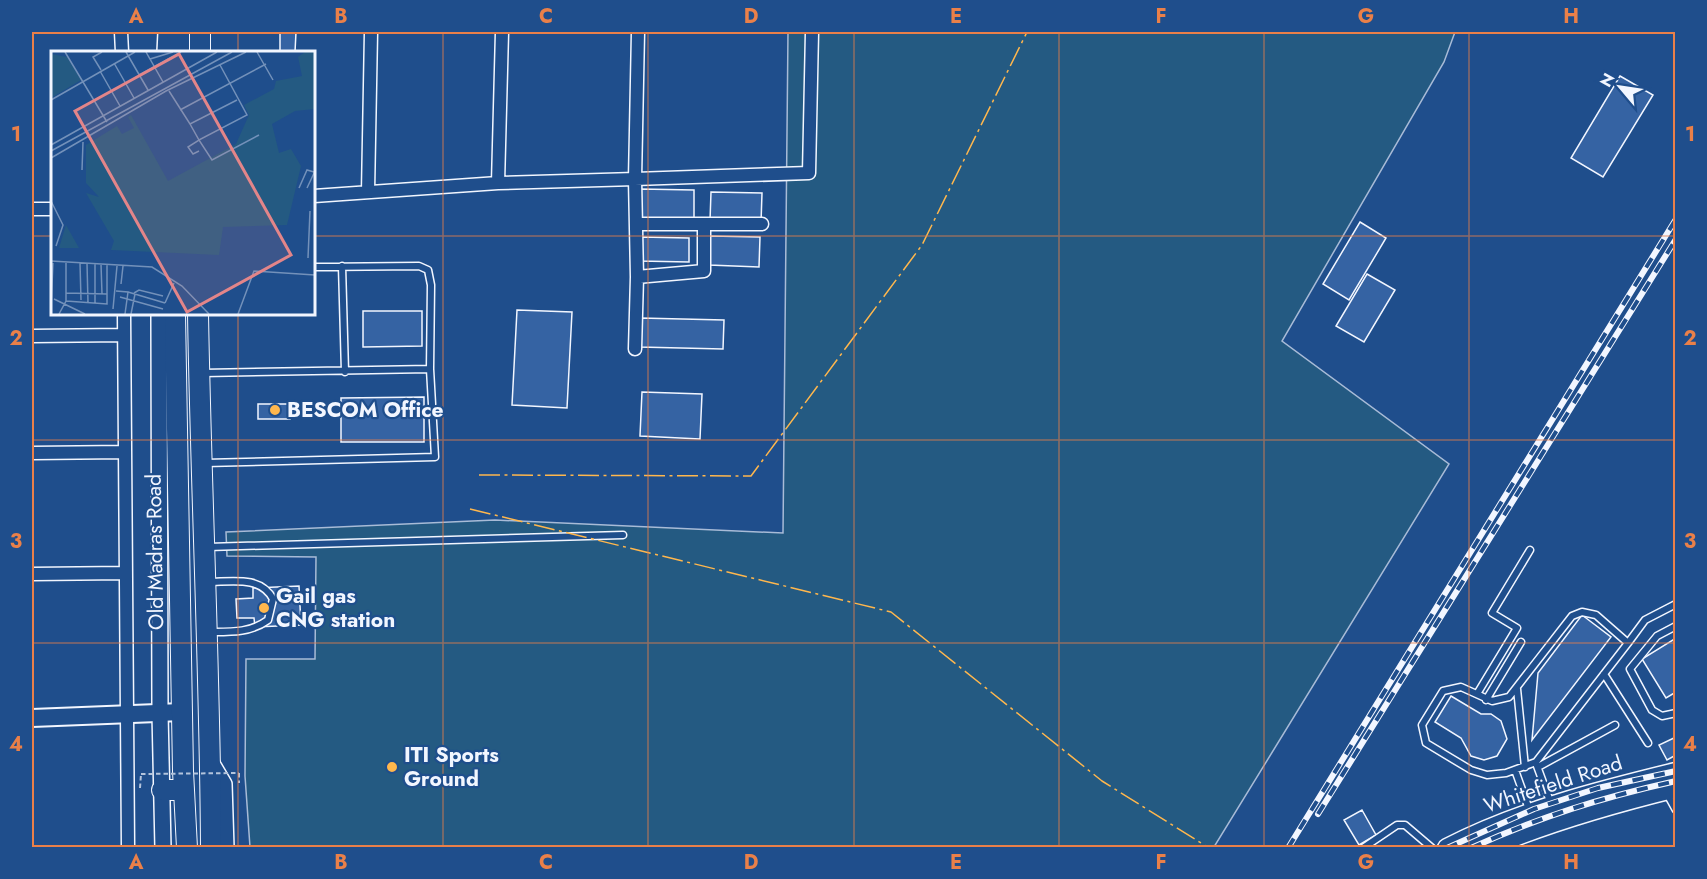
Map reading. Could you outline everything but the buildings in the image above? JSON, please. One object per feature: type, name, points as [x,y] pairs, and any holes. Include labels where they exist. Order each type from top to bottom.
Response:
[{"type":"highway","points":[[179,32],[179,51]]},
{"type":"highway","points":[[200,32],[200,51]]},
{"type":"highway","name":"Old Madras Road","points":[[175,315],[187,848]]},
{"type":"highway","points":[[198,315],[208,632],[211,848]]},
{"type":"highway","points":[[152,788],[184,790]]},
{"type":"main road","points":[[32,718],[183,712]]},
{"type":"main road","name":"Whitefield Road","points":[[1447,848],[1530,812],[1676,772]]},
{"type":"main road","name":"Whitefield Road","points":[[1487,848],[1524,832],[1600,807],[1671,789]]},
{"type":"street","points":[[122,32],[122,51]]},
{"type":"street","points":[[165,51],[166,32]]},
{"type":"street","points":[[368,192],[371,32]]},
{"type":"street","points":[[498,183],[502,32]]},
{"type":"street","points":[[635,349],[638,32]]},
{"type":"street","points":[[315,196],[498,183],[809,173],[812,32]]},
{"type":"street","points":[[32,209],[51,209]]},
{"type":"street","points":[[636,224],[762,224]]},
{"type":"street","points":[[637,277],[704,271],[704,225]]},
{"type":"street","points":[[123,315],[128,848]]},
{"type":"street","points":[[159,315],[160,713],[152,788],[163,848]]},
{"type":"street","points":[[32,336],[124,335]]},
{"type":"street","points":[[32,453],[124,452]]},
{"type":"street","points":[[32,574],[125,573]]},
{"type":"street","points":[[211,762],[224,784],[226,848]]},
{"type":"lane","points":[[342,266],[345,372]]},
{"type":"lane","points":[[201,464],[435,457],[430,369],[431,285],[428,270],[419,266],[315,267]]},
{"type":"lane","points":[[199,373],[430,369]]},
{"type":"lane","points":[[205,547],[623,536]]},
{"type":"lane","points":[[1477,694],[1517,628],[1492,613],[1530,550]]},
{"type":"lane","points":[[206,582],[255,582],[267,589],[273,599],[268,620],[257,628],[243,632],[208,632]]},
{"type":"lane","points":[[1537,765],[1646,620],[1676,604]]},
{"type":"lane","points":[[1615,725],[1537,765],[1525,766],[1497,775],[1479,773],[1430,746],[1424,739],[1422,725],[1443,691],[1461,687],[1486,700],[1504,700],[1517,688],[1577,613],[1587,612],[1596,615],[1628,643]]},
{"type":"lane","points":[[1676,626],[1658,636],[1630,669],[1652,710],[1662,716],[1676,713]]},
{"type":"lane","points":[[1486,700],[1521,642]]},
{"type":"lane","points":[[1604,674],[1648,743]]},
{"type":"lane","points":[[1517,688],[1525,766]]},
{"type":"lane","points":[[1537,765],[1551,806]]},
{"type":"lane","points":[[1515,770],[1530,812]]},
{"type":"lane","points":[[1671,789],[1676,810]]},
{"type":"lane","points":[[1363,848],[1397,825],[1405,825],[1432,848]]},
{"type":"path","points":[[152,788],[141,774],[239,773],[239,787]]},
{"type":"shaded area","points":[[788,32],[1455,32],[1444,62],[1282,341],[1449,464],[1214,847],[250,847],[245,776],[246,659],[315,659],[316,557],[227,556],[226,532],[495,520],[783,533]]},
{"type":"railway","points":[[1288,848],[1676,219]]},
{"type":"railway","points":[[1318,814],[1676,239]]},
{"type":"railway","points":[[1447,848],[1534,809],[1598,788],[1676,771]]},
{"type":"railway","points":[[1471,848],[1522,826],[1572,809],[1676,781]]},
{"type":"power","points":[[479,475],[751,476],[922,245],[1027,32]]},
{"type":"power","points":[[470,509],[891,612],[1102,781],[1209,848]]},
{"type":"place","name":"BESCOM Office","points":[[275,410]]},
{"type":"place","name":"Gail gas CNG station","points":[[264,608]]},
{"type":"place","name":"ITI Sports Ground","points":[[392,767]]}]
